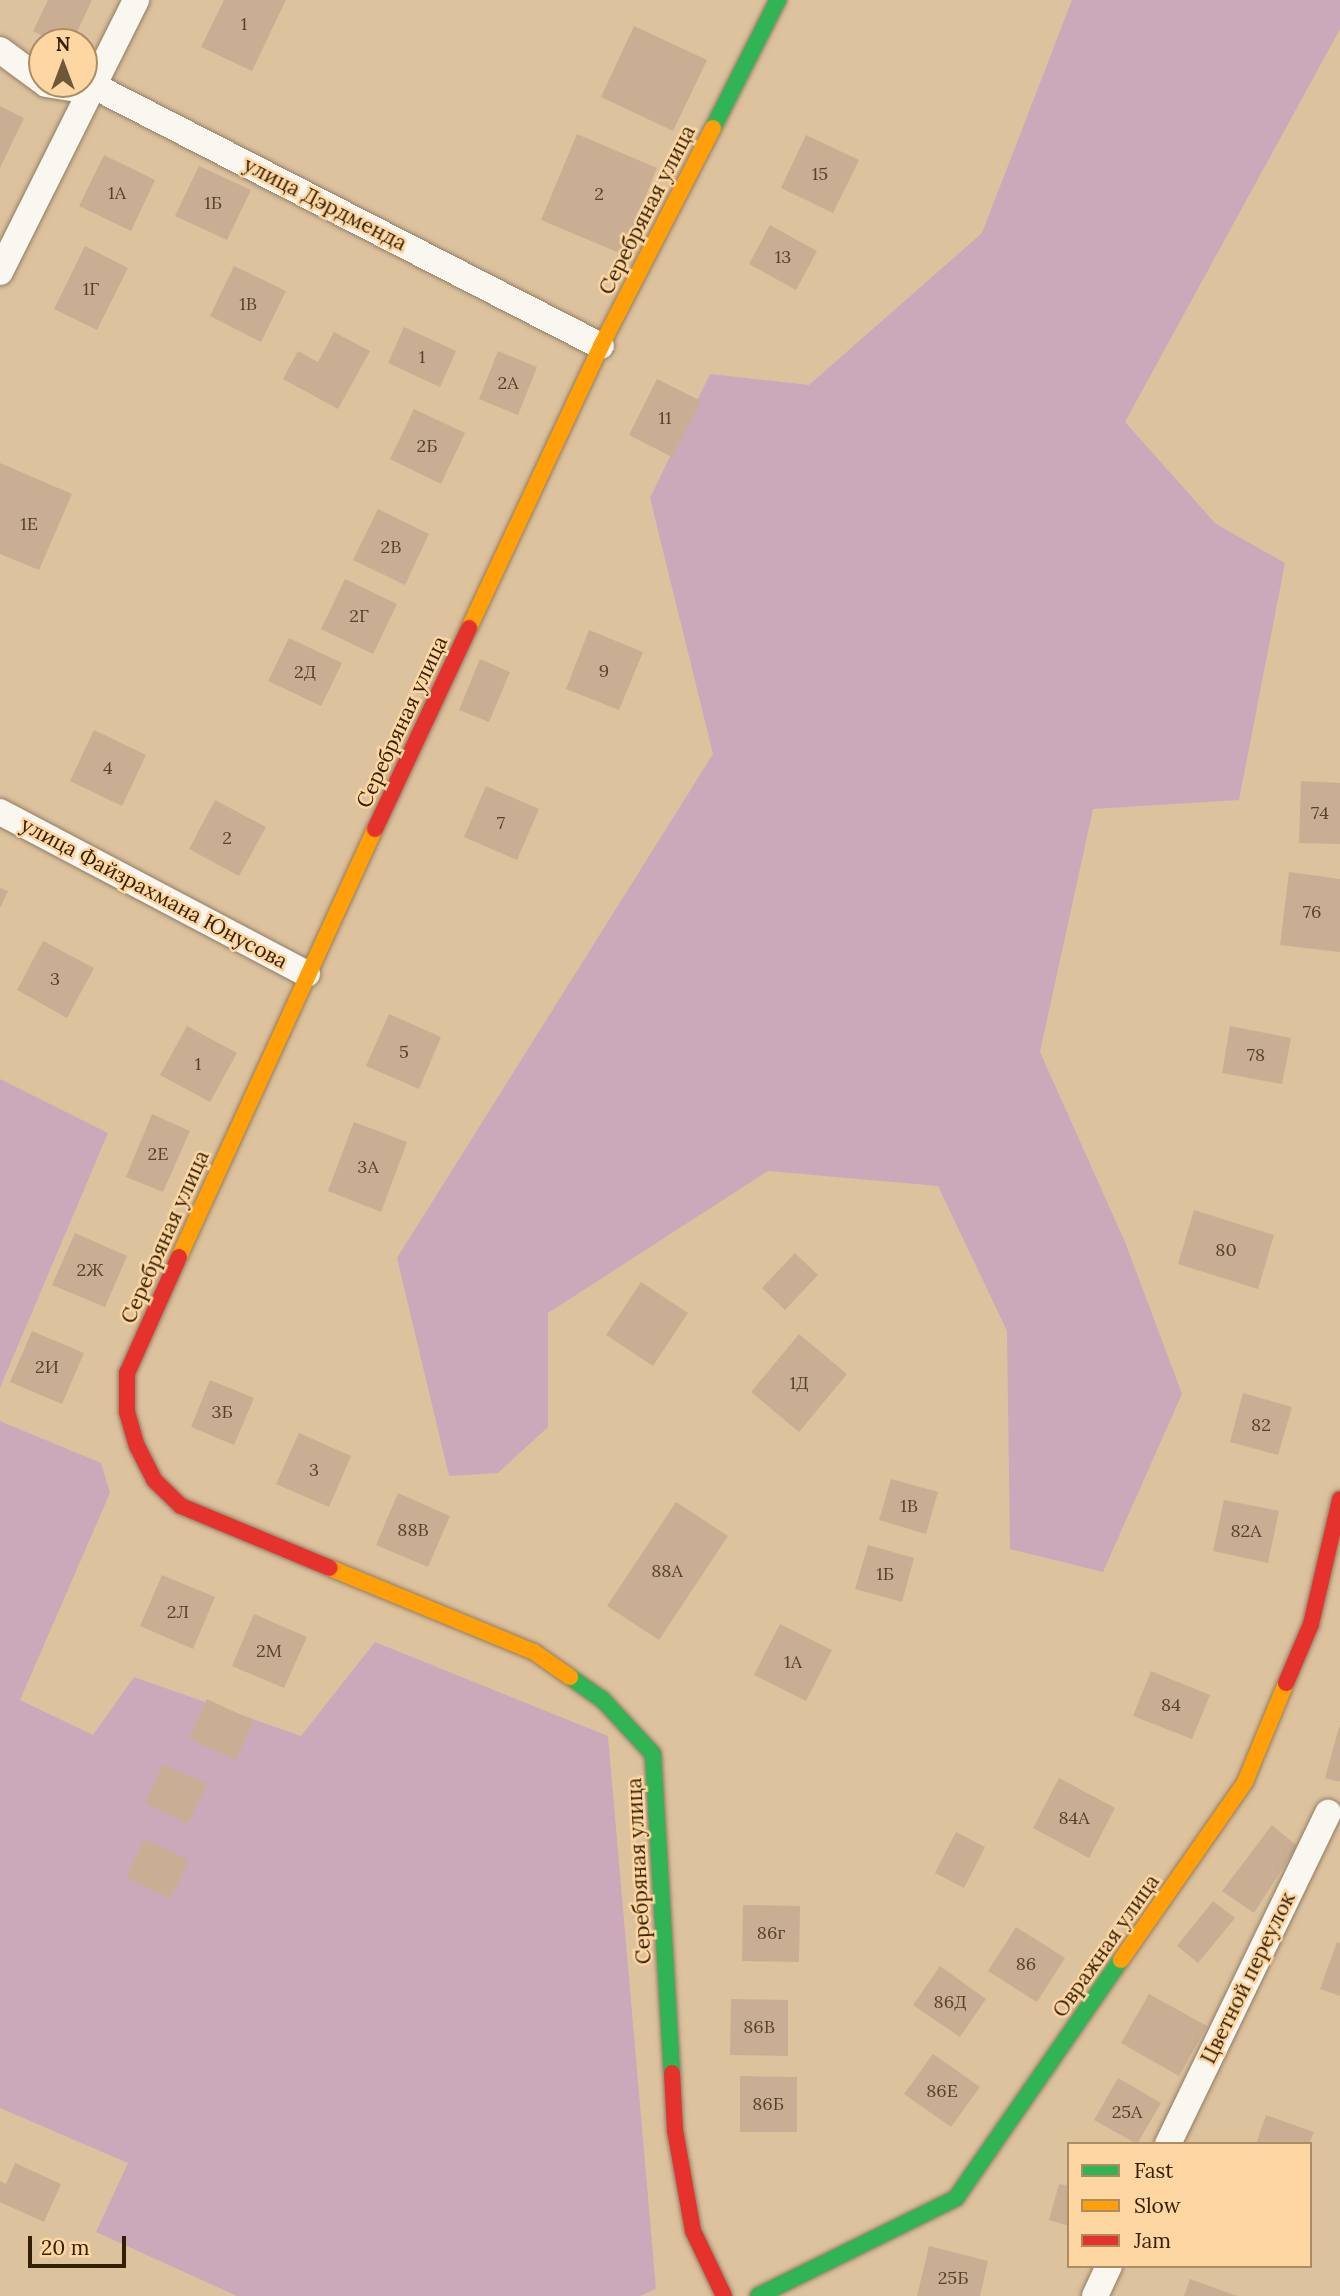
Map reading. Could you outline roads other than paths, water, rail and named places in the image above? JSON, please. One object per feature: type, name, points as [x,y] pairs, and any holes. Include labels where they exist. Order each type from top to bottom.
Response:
[{"type":"street","points":[[98,69],[136,0]]},
{"type":"street","name":"Серебряная улица","points":[[724,2296],[693,2231],[675,2130],[653,1754],[602,1699],[534,1652],[181,1506],[155,1480],[137,1446],[127,1412],[127,1373],[307,974],[601,346],[778,0]]},
{"type":"street","name":"улица Дэрдменда","points":[[0,50],[28,70]]},
{"type":"street","name":"улица Дэрдменда","points":[[98,88],[601,346]]},
{"type":"street","points":[[0,272],[83,98]]},
{"type":"street","name":"улица Файзрахмана Юнусова","points":[[0,812],[307,974]]},
{"type":"street","name":"Овражная улица","points":[[758,2296],[956,2198],[1245,1782],[1311,1624],[1340,1500]]},
{"type":"street","name":"Цветной переулок","points":[[1169,2142],[1328,1813]]},
{"type":"street","points":[[1095,2296],[1108,2268]]}]
